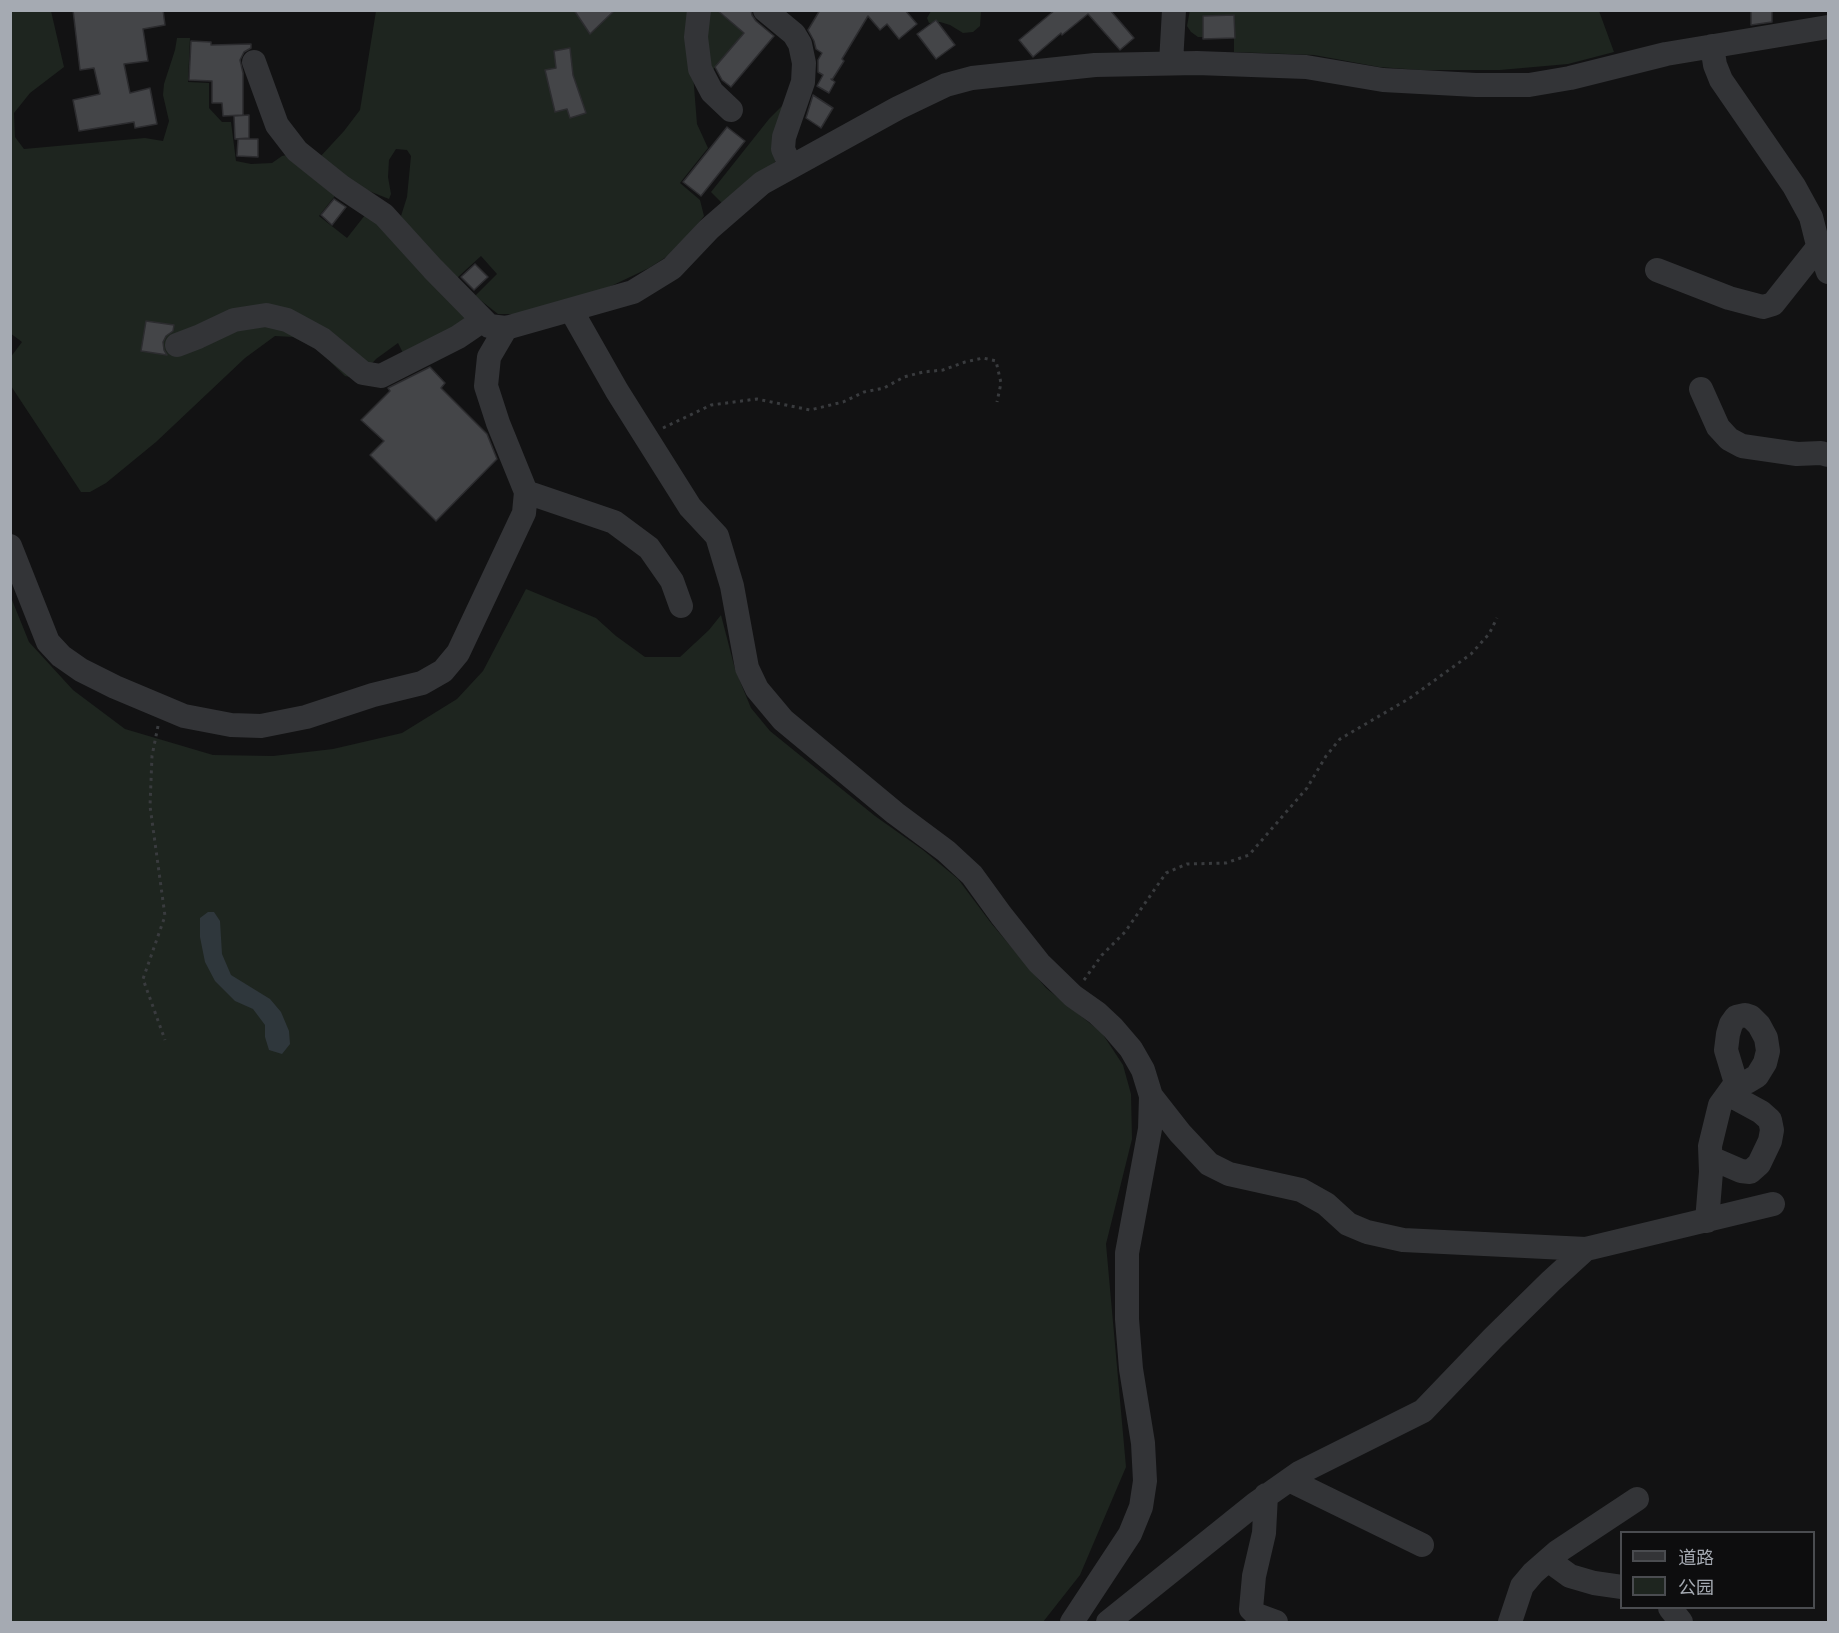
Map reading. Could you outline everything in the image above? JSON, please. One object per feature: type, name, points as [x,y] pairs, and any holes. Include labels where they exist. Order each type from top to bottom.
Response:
[{"type":"street","points":[[699,10],[696,37],[700,69],[712,92],[731,110]]},
{"type":"street","points":[[765,10],[794,34],[800,44],[804,63],[803,82],[784,137],[783,149],[791,167]]},
{"type":"street","points":[[1171,63],[1174,10]]},
{"type":"street","points":[[177,345],[234,320],[267,315],[287,320],[321,339],[363,373],[381,376],[458,337],[495,324],[571,310],[633,292],[672,268],[710,229],[762,183],[898,108],[946,85],[972,78],[1095,65],[1171,63],[1306,67],[1383,80],[1528,86],[1666,54],[1828,27]]},
{"type":"street","points":[[1712,46],[1715,65],[1721,80],[1794,186],[1811,217],[1828,272]]},
{"type":"street","points":[[254,62],[277,125],[297,151],[342,187],[384,215],[433,269],[495,324]]},
{"type":"street","points":[[1657,270],[1729,298],[1763,307],[1773,304],[1819,246]]},
{"type":"street","points":[[571,310],[645,436],[690,507],[717,536],[732,586],[747,668],[757,689],[783,720],[895,813],[946,851],[972,875],[1039,963],[1073,996],[1105,1020],[1131,1049],[1143,1070],[1151,1096],[1150,1129],[1127,1253],[1127,1329],[1143,1443],[1145,1481],[1141,1507],[1130,1534],[1072,1623]]},
{"type":"street","points":[[10,546],[48,642],[62,656],[81,670],[115,687],[184,716],[231,725],[261,726],[306,717],[374,695],[422,683],[443,671],[458,653],[524,513],[526,492],[498,423],[486,386],[495,324]]},
{"type":"street","points":[[1701,389],[1718,426],[1729,439],[1742,446],[1797,454],[1828,455]]},
{"type":"street","points":[[526,492],[614,522],[649,548],[672,581],[681,606]]},
{"type":"street","points":[[1707,1221],[1711,1172],[1710,1146],[1720,1105],[1732,1089],[1770,1120],[1772,1130],[1770,1141],[1760,1164],[1750,1172],[1741,1171],[1711,1158]]},
{"type":"street","points":[[1151,1096],[1180,1133],[1209,1164],[1229,1174],[1300,1190],[1326,1204],[1348,1224],[1367,1232],[1404,1240],[1586,1250],[1773,1204]]},
{"type":"street","points":[[1108,1623],[1266,1495],[1299,1473],[1423,1411],[1502,1330],[1586,1250]]},
{"type":"street","points":[[1289,1480],[1422,1545]]},
{"type":"street","points":[[1266,1495],[1264,1533],[1254,1576],[1251,1610],[1276,1623]]},
{"type":"street","points":[[1510,1623],[1522,1586],[1533,1573],[1548,1560],[1637,1499]]},
{"type":"street","points":[[1548,1560],[1570,1576],[1594,1583],[1620,1587]]},
{"type":"street","points":[[1671,1609],[1681,1623]]},
{"type":"path","points":[[645,436],[711,405],[757,399],[810,410],[843,402],[864,392],[884,388],[904,377],[944,370],[983,358],[996,361],[1001,383],[998,402]]},
{"type":"path","points":[[1073,996],[1102,955],[1125,932],[1166,873],[1187,864],[1226,863],[1249,855],[1307,788],[1326,756],[1340,739],[1410,698],[1472,654],[1489,634],[1497,618]]},
{"type":"path","points":[[163,707],[152,756],[150,806],[165,916],[143,979],[165,1040]]},
{"type":"green space","points":[[1190,10],[1599,11],[1614,52],[1568,64],[1500,70],[1420,70],[1379,67],[1314,55],[1234,52],[1234,15],[1203,16],[1203,37],[1198,37],[1187,26]]},
{"type":"green space","points":[[11,11],[51,11],[64,67],[30,93],[14,113],[15,137],[24,149],[145,138],[163,141],[169,121],[163,95],[164,84],[177,38],[190,38],[188,82],[209,83],[209,108],[222,122],[231,122],[236,161],[251,164],[272,163],[287,155],[338,192],[319,216],[347,238],[369,210],[473,316],[406,359],[398,343],[376,359],[358,379],[345,376],[317,349],[293,337],[275,336],[245,358],[156,442],[106,483],[90,492],[81,492],[11,386],[10,358],[22,342],[10,333]]},
{"type":"green space","points":[[376,11],[688,11],[697,124],[708,148],[680,183],[700,200],[704,216],[677,250],[649,268],[607,288],[519,314],[498,314],[475,296],[497,274],[481,256],[457,278],[401,216],[407,197],[411,156],[407,150],[396,149],[389,160],[388,177],[391,194],[389,199],[359,187],[320,157],[360,110]]},
{"type":"green space","points":[[706,11],[720,11],[744,33],[712,71],[702,32]]},
{"type":"green space","points":[[931,11],[981,11],[980,26],[973,32],[963,33],[940,22],[929,23],[927,18]]},
{"type":"green space","points":[[793,95],[779,157],[724,205],[711,192],[769,119]]},
{"type":"green space","points":[[526,589],[596,618],[645,657],[680,657],[709,630],[721,615],[735,669],[751,708],[770,731],[875,816],[923,850],[958,879],[991,923],[1046,988],[1102,1033],[1123,1065],[1131,1094],[1132,1139],[1106,1244],[1126,1467],[1080,1575],[1043,1622],[11,1622],[10,595],[29,642],[73,690],[125,729],[213,755],[273,756],[333,749],[402,733],[457,699],[483,671]]},
{"type":"shaded area","points":[[208,912],[214,912],[220,921],[222,954],[231,975],[270,999],[281,1012],[289,1031],[290,1044],[282,1054],[269,1050],[265,1037],[265,1025],[253,1009],[235,1001],[215,981],[205,962],[200,937],[200,918]]},
{"type":"building","points":[[73,10],[163,10],[165,25],[143,29],[148,61],[124,64],[130,93],[150,88],[157,124],[135,128],[134,122],[79,131],[73,100],[100,94],[94,68],[80,70]]},
{"type":"building","points":[[574,10],[615,10],[590,34]]},
{"type":"building","points":[[717,10],[751,10],[756,21],[774,36],[731,87],[722,80],[715,67],[744,33]]},
{"type":"building","points":[[820,10],[905,10],[917,24],[899,39],[887,24],[880,30],[868,16],[842,59],[844,61],[832,80],[835,82],[829,93],[817,86],[823,75],[818,72],[818,60],[822,53],[816,49],[808,30]]},
{"type":"building","points":[[1055,10],[1110,10],[1134,38],[1120,50],[1088,14],[1033,57],[1019,40]]},
{"type":"building","points":[[1751,10],[1772,10],[1772,22],[1751,25]]},
{"type":"building","points":[[1234,15],[1235,38],[1203,39],[1203,16]]},
{"type":"building","points":[[936,20],[955,45],[936,59],[917,34]]},
{"type":"building","points":[[191,41],[211,42],[211,45],[251,44],[251,48],[244,52],[240,60],[243,73],[243,115],[223,116],[222,103],[212,103],[212,81],[189,80]]},
{"type":"building","points":[[570,48],[573,75],[586,113],[570,118],[567,109],[555,112],[545,70],[556,68],[554,51]]},
{"type":"building","points":[[813,95],[833,108],[821,128],[806,118]]},
{"type":"building","points":[[249,115],[249,138],[235,139],[234,116]]},
{"type":"building","points":[[727,127],[745,141],[701,196],[683,182]]},
{"type":"building","points":[[238,139],[258,139],[258,157],[237,156]]},
{"type":"building","points":[[334,199],[346,207],[332,225],[321,215]]},
{"type":"building","points":[[475,264],[488,277],[474,290],[461,277]]},
{"type":"building","points":[[146,321],[174,325],[173,331],[166,336],[163,342],[167,355],[141,351]]},
{"type":"building","points":[[430,367],[445,383],[441,388],[487,434],[497,459],[436,521],[370,455],[384,441],[361,420],[390,391],[388,388]]}]
